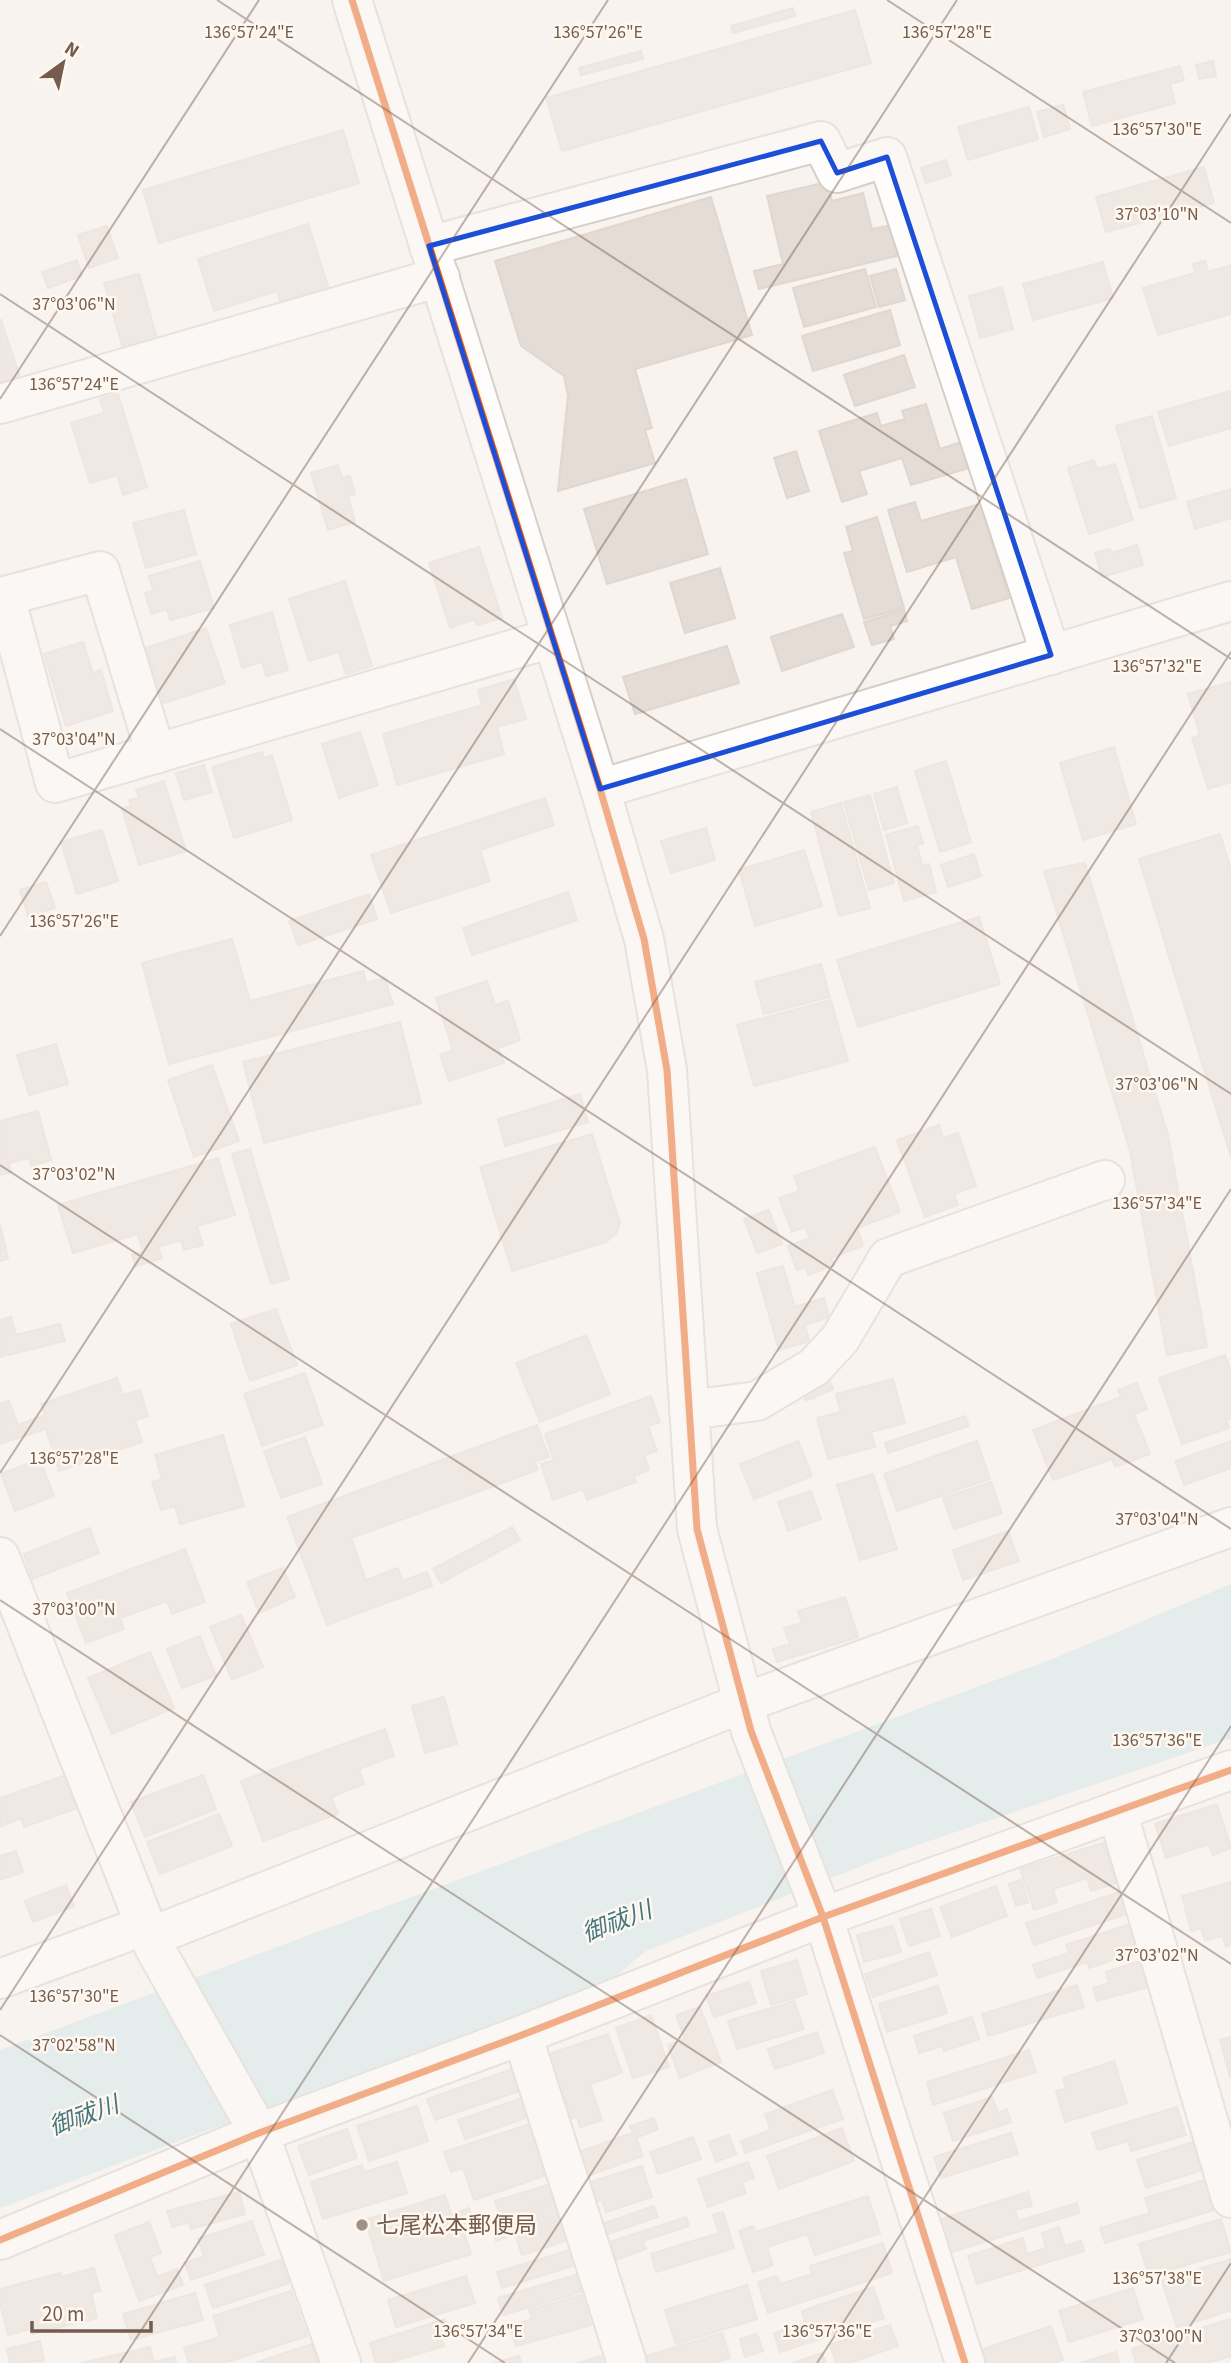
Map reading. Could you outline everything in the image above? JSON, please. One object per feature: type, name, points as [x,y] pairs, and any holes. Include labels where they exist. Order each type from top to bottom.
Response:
[{"type":"street","points":[[352,0],[600,789],[644,939],[667,1070],[696,1529],[747,1717],[823,1917],[965,2363]]},
{"type":"street","points":[[0,404],[435,262],[821,141],[837,173],[887,157],[1051,654]]},
{"type":"street","points":[[156,754],[100,572],[5,596],[55,783],[156,754],[552,638]]},
{"type":"street","points":[[600,789],[1231,601]]},
{"type":"street","points":[[689,1410],[757,1401],[814,1367],[840,1339],[888,1258],[1105,1180]]},
{"type":"street","points":[[0,1979],[150,1936],[747,1717],[1231,1527]]},
{"type":"street","points":[[0,1557],[150,1936],[259,2133],[341,2363]]},
{"type":"street","points":[[0,2240],[259,2133],[522,2035],[823,1917],[1231,1770]]},
{"type":"street","points":[[1117,1811],[1231,2198]]},
{"type":"street","points":[[522,2035],[628,2363]]},
{"type":"highlighted area","points":[[821,141],[837,173],[887,157],[1051,655],[600,789],[429,246]]},
{"type":"water","name":"御祓川","points":[[1231,1584],[1231,1738],[900,1851],[646,1951],[612,1979],[0,2208],[0,2050],[1055,1658]]},
{"type":"building","points":[[793,8],[795,16],[733,33],[731,26]]},
{"type":"building","points":[[855,10],[871,63],[562,151],[546,98]]},
{"type":"building","points":[[641,51],[643,59],[581,75],[579,68]]},
{"type":"building","points":[[1213,61],[1216,76],[1199,79],[1196,65]]},
{"type":"building","points":[[1180,66],[1184,80],[1170,84],[1175,103],[1092,126],[1083,92]]},
{"type":"building","points":[[1063,105],[1070,129],[1044,137],[1037,112]]},
{"type":"building","points":[[1029,107],[1038,139],[968,160],[958,127]]},
{"type":"building","points":[[343,130],[359,183],[159,243],[143,190]]},
{"type":"building","points":[[946,160],[951,175],[926,183],[921,168]]},
{"type":"building","points":[[1204,167],[1214,203],[1106,232],[1096,197]]},
{"type":"building","points":[[827,182],[832,201],[863,193],[872,229],[893,225],[901,255],[759,289],[754,271],[783,264],[767,196]]},
{"type":"building","points":[[711,197],[752,335],[635,369],[652,428],[645,430],[655,463],[558,491],[568,396],[564,376],[521,346],[495,261]]},
{"type":"building","points":[[308,224],[329,289],[281,304],[277,291],[214,311],[198,259]]},
{"type":"building","points":[[107,226],[118,258],[89,268],[78,235]]},
{"type":"building","points":[[77,260],[82,276],[48,288],[42,272]]},
{"type":"building","points":[[1205,261],[1208,272],[1231,265],[1231,314],[1158,335],[1143,288],[1195,273],[1193,264]]},
{"type":"building","points":[[1103,262],[1113,298],[1033,320],[1023,284]]},
{"type":"building","points":[[865,269],[876,307],[804,327],[793,288]]},
{"type":"building","points":[[896,269],[905,300],[879,307],[870,276]]},
{"type":"building","points":[[139,274],[158,342],[124,352],[104,283]]},
{"type":"building","points":[[1002,287],[1013,329],[980,338],[969,296]]},
{"type":"building","points":[[890,310],[900,345],[813,371],[802,336]]},
{"type":"building","points":[[0,321],[22,383],[0,391]]},
{"type":"building","points":[[904,355],[915,387],[855,406],[844,375]]},
{"type":"building","points":[[1231,391],[1231,428],[1169,446],[1158,412]]},
{"type":"building","points":[[118,394],[147,487],[123,495],[117,475],[90,483],[71,423],[104,413],[100,399]]},
{"type":"building","points":[[926,404],[940,449],[961,442],[969,468],[911,485],[902,458],[859,471],[867,494],[842,502],[819,431],[877,413],[881,426],[905,419],[902,411]]},
{"type":"building","points":[[1152,416],[1176,498],[1140,508],[1116,426]]},
{"type":"building","points":[[796,451],[809,491],[787,498],[774,458]]},
{"type":"building","points":[[1094,460],[1097,469],[1115,464],[1133,520],[1089,534],[1068,468]]},
{"type":"building","points":[[338,465],[342,478],[350,476],[355,494],[348,496],[355,522],[328,530],[311,473]]},
{"type":"building","points":[[686,479],[708,554],[607,584],[584,509]]},
{"type":"building","points":[[1231,489],[1231,518],[1195,529],[1187,502]]},
{"type":"building","points":[[915,502],[921,521],[980,504],[1009,598],[972,609],[956,557],[907,572],[888,510]]},
{"type":"building","points":[[184,510],[196,554],[146,568],[133,523]]},
{"type":"building","points":[[877,517],[904,608],[864,619],[844,553],[853,551],[846,527]]},
{"type":"building","points":[[1137,545],[1143,565],[1102,577],[1095,553],[1110,549],[1111,553]]},
{"type":"building","points":[[479,547],[502,618],[477,625],[475,619],[450,628],[429,563]]},
{"type":"building","points":[[200,561],[214,608],[170,620],[167,609],[151,614],[145,593],[153,591],[149,576]]},
{"type":"building","points":[[720,568],[735,618],[685,633],[670,583]]},
{"type":"building","points":[[345,581],[372,666],[346,674],[339,652],[309,661],[289,599]]},
{"type":"building","points":[[904,610],[907,621],[890,626],[894,639],[872,645],[864,622]]},
{"type":"building","points":[[272,612],[288,670],[266,676],[262,662],[242,668],[230,625]]},
{"type":"building","points":[[842,614],[854,647],[782,671],[771,637]]},
{"type":"building","points":[[206,628],[225,683],[164,703],[146,648]]},
{"type":"building","points":[[83,642],[93,673],[101,670],[113,711],[66,726],[44,654]]},
{"type":"building","points":[[727,646],[739,683],[635,714],[623,677]]},
{"type":"building","points":[[514,679],[526,719],[497,727],[504,754],[397,785],[383,734],[482,705],[478,690]]},
{"type":"building","points":[[1231,682],[1231,782],[1208,789],[1192,738],[1200,735],[1188,694]]},
{"type":"building","points":[[360,732],[378,785],[339,798],[322,744]]},
{"type":"building","points":[[1114,747],[1136,824],[1083,840],[1060,763]]},
{"type":"building","points":[[262,752],[264,758],[272,755],[292,820],[234,838],[212,767]]},
{"type":"building","points":[[946,761],[971,842],[940,852],[915,771]]},
{"type":"building","points":[[204,765],[212,792],[184,800],[176,773]]},
{"type":"building","points":[[164,781],[186,851],[139,865],[122,809],[131,806],[129,800],[139,798],[136,790]]},
{"type":"building","points":[[897,787],[907,823],[884,830],[874,794]]},
{"type":"building","points":[[870,795],[894,883],[869,890],[844,802]]},
{"type":"building","points":[[545,798],[554,825],[480,850],[490,881],[391,913],[371,855]]},
{"type":"building","points":[[841,803],[870,908],[839,916],[811,812]]},
{"type":"building","points":[[918,826],[923,843],[917,845],[922,866],[929,864],[936,892],[904,901],[886,835]]},
{"type":"building","points":[[706,828],[715,860],[671,873],[661,841]]},
{"type":"building","points":[[102,830],[118,881],[77,894],[61,842]]},
{"type":"building","points":[[1220,834],[1231,870],[1231,1157],[1139,859]]},
{"type":"building","points":[[804,850],[822,906],[755,926],[739,870]]},
{"type":"building","points":[[974,854],[981,876],[948,887],[941,865]]},
{"type":"building","points":[[1085,863],[1168,1135],[1207,1347],[1167,1355],[1130,1151],[1044,871]]},
{"type":"building","points":[[46,882],[55,908],[28,916],[20,890]]},
{"type":"building","points":[[568,892],[577,920],[472,955],[463,928]]},
{"type":"building","points":[[369,894],[377,919],[298,945],[289,921]]},
{"type":"building","points":[[979,917],[1000,984],[858,1027],[837,960]]},
{"type":"building","points":[[232,939],[250,1001],[363,971],[366,983],[385,978],[393,1004],[169,1064],[142,963]]},
{"type":"building","points":[[821,964],[830,997],[764,1014],[755,982]]},
{"type":"building","points":[[487,981],[495,1005],[508,1001],[520,1040],[498,1048],[504,1063],[449,1081],[440,1055],[453,1050],[436,998]]},
{"type":"building","points":[[831,1000],[848,1061],[754,1086],[737,1025]]},
{"type":"building","points":[[400,1022],[421,1103],[264,1143],[243,1062]]},
{"type":"building","points":[[56,1044],[68,1084],[29,1095],[17,1055]]},
{"type":"building","points":[[212,1065],[239,1141],[194,1157],[168,1080]]},
{"type":"building","points":[[580,1094],[588,1122],[505,1146],[498,1119]]},
{"type":"building","points":[[38,1111],[51,1160],[31,1166],[29,1158],[9,1163],[11,1172],[0,1175],[0,1121]]},
{"type":"building","points":[[939,1125],[943,1138],[958,1133],[976,1186],[954,1194],[958,1205],[925,1217],[897,1140]]},
{"type":"building","points":[[592,1134],[620,1223],[616,1234],[606,1242],[512,1271],[480,1167]]},
{"type":"building","points":[[875,1147],[900,1212],[857,1228],[863,1246],[831,1258],[834,1265],[808,1275],[805,1267],[797,1270],[788,1246],[810,1238],[805,1227],[792,1232],[779,1198],[799,1191],[794,1176]]},
{"type":"building","points":[[250,1149],[289,1279],[271,1284],[232,1154]]},
{"type":"building","points":[[218,1158],[235,1215],[197,1226],[203,1245],[184,1250],[181,1240],[158,1247],[162,1258],[136,1266],[132,1255],[143,1252],[138,1234],[73,1253],[58,1205]]},
{"type":"building","points":[[769,1210],[782,1244],[757,1253],[744,1219]]},
{"type":"building","points":[[0,1224],[8,1259],[0,1261]]},
{"type":"building","points":[[783,1266],[795,1307],[824,1298],[829,1317],[805,1325],[809,1341],[779,1350],[757,1273]]},
{"type":"building","points":[[276,1309],[297,1365],[250,1381],[231,1324]]},
{"type":"building","points":[[11,1317],[16,1335],[60,1324],[65,1341],[0,1357],[0,1320]]},
{"type":"building","points":[[586,1335],[610,1394],[540,1422],[516,1363]]},
{"type":"building","points":[[1225,1355],[1231,1371],[1231,1418],[1226,1420],[1229,1428],[1182,1444],[1159,1378]]},
{"type":"building","points":[[305,1373],[323,1425],[262,1446],[244,1394]]},
{"type":"building","points":[[826,1373],[833,1389],[806,1401],[799,1386]]},
{"type":"building","points":[[117,1378],[123,1395],[140,1390],[148,1416],[135,1420],[142,1442],[59,1471],[46,1429],[0,1444],[0,1404],[9,1401],[18,1425],[45,1415],[41,1404]]},
{"type":"building","points":[[893,1379],[905,1423],[871,1432],[875,1447],[828,1459],[817,1418],[841,1412],[836,1394]]},
{"type":"building","points":[[1137,1383],[1147,1409],[1134,1414],[1150,1454],[1115,1467],[1112,1459],[1053,1480],[1033,1430],[1121,1397],[1118,1390]]},
{"type":"building","points":[[651,1396],[660,1422],[648,1426],[657,1451],[644,1455],[649,1470],[634,1476],[636,1482],[587,1500],[583,1489],[553,1500],[541,1464],[554,1460],[545,1434]]},
{"type":"building","points":[[965,1416],[969,1426],[888,1453],[885,1443]]},
{"type":"building","points":[[537,1425],[549,1457],[535,1462],[538,1470],[351,1538],[366,1580],[398,1568],[402,1581],[427,1572],[432,1586],[327,1625],[287,1517]]},
{"type":"building","points":[[223,1435],[244,1506],[180,1524],[175,1506],[161,1510],[152,1482],[162,1479],[155,1455]]},
{"type":"building","points":[[305,1437],[322,1484],[281,1498],[264,1451]]},
{"type":"building","points":[[798,1441],[812,1476],[754,1499],[740,1464]]},
{"type":"building","points":[[977,1441],[990,1479],[897,1511],[884,1474]]},
{"type":"building","points":[[1231,1441],[1231,1468],[1184,1485],[1175,1461]]},
{"type":"building","points":[[40,1459],[54,1496],[15,1511],[1,1474]]},
{"type":"building","points":[[873,1474],[897,1549],[860,1560],[837,1485]]},
{"type":"building","points":[[991,1482],[1002,1513],[954,1529],[943,1498]]},
{"type":"building","points":[[811,1491],[821,1519],[788,1531],[778,1502]]},
{"type":"building","points":[[512,1527],[520,1540],[441,1583],[433,1569]]},
{"type":"building","points":[[90,1528],[99,1553],[33,1579],[24,1554]]},
{"type":"building","points":[[1008,1531],[1019,1561],[963,1580],[953,1550]]},
{"type":"building","points":[[185,1549],[205,1602],[172,1614],[167,1601],[120,1618],[124,1629],[86,1643],[67,1593]]},
{"type":"building","points":[[283,1568],[295,1597],[259,1613],[247,1582]]},
{"type":"building","points":[[845,1597],[858,1637],[777,1662],[773,1649],[790,1644],[784,1628],[802,1623],[798,1611]]},
{"type":"building","points":[[241,1615],[263,1667],[232,1680],[210,1627]]},
{"type":"building","points":[[200,1636],[216,1676],[182,1688],[167,1649]]},
{"type":"building","points":[[150,1652],[174,1708],[112,1734],[88,1678]]},
{"type":"building","points":[[444,1697],[457,1744],[425,1753],[412,1706]]},
{"type":"building","points":[[385,1729],[394,1756],[359,1769],[364,1784],[331,1797],[338,1814],[263,1841],[241,1781]]},
{"type":"building","points":[[69,1774],[81,1807],[24,1827],[21,1818],[1,1826],[0,1798]]},
{"type":"building","points":[[203,1775],[216,1809],[145,1837],[131,1802]]},
{"type":"building","points":[[1217,1804],[1231,1848],[1213,1855],[1209,1844],[1166,1858],[1155,1824]]},
{"type":"building","points":[[219,1814],[232,1846],[160,1874],[147,1842]]},
{"type":"building","points":[[1103,1843],[1117,1883],[1091,1891],[1087,1878],[1053,1889],[1057,1902],[1034,1910],[1020,1869]]},
{"type":"building","points":[[16,1851],[23,1872],[0,1880],[0,1856]]},
{"type":"building","points":[[1021,1880],[1028,1902],[1016,1906],[1009,1884]]},
{"type":"building","points":[[1231,1882],[1231,1945],[1226,1947],[1223,1936],[1205,1940],[1201,1928],[1191,1931],[1182,1896]]},
{"type":"building","points":[[66,1885],[74,1906],[33,1922],[25,1901]]},
{"type":"building","points":[[996,1886],[1007,1916],[952,1937],[940,1907]]},
{"type":"building","points":[[1122,1891],[1129,1913],[1034,1945],[1026,1923]]},
{"type":"building","points":[[931,1909],[940,1936],[909,1946],[900,1919]]},
{"type":"building","points":[[1134,1923],[1143,1950],[1089,1968],[1087,1962],[1037,1978],[1033,1965],[1069,1953],[1066,1945]]},
{"type":"building","points":[[893,1926],[901,1952],[864,1962],[857,1935]]},
{"type":"building","points":[[929,1952],[937,1975],[873,1997],[865,1974]]},
{"type":"building","points":[[797,1960],[807,1994],[771,2005],[761,1971]]},
{"type":"building","points":[[1144,1960],[1151,1986],[1097,2001],[1093,1988],[1109,1983],[1106,1972]]},
{"type":"building","points":[[749,1982],[756,2003],[714,2017],[706,1996]]},
{"type":"building","points":[[1077,1985],[1084,2007],[988,2036],[982,2014]]},
{"type":"building","points":[[938,1986],[947,2013],[887,2032],[879,2004]]},
{"type":"building","points":[[794,2001],[804,2029],[737,2049],[728,2021]]},
{"type":"building","points":[[700,2007],[721,2062],[680,2078],[668,2045],[685,2039],[676,2015]]},
{"type":"building","points":[[651,2015],[669,2067],[633,2078],[616,2028]]},
{"type":"building","points":[[972,2017],[979,2039],[944,2051],[943,2046],[919,2053],[914,2036]]},
{"type":"building","points":[[817,2032],[824,2053],[775,2069],[768,2049]]},
{"type":"building","points":[[608,2034],[622,2073],[590,2084],[602,2120],[580,2127],[577,2117],[571,2119],[546,2055]]},
{"type":"building","points":[[1231,2037],[1231,2077],[1230,2077],[1220,2040]]},
{"type":"building","points":[[1029,2050],[1036,2072],[933,2105],[927,2082]]},
{"type":"building","points":[[1114,2061],[1127,2103],[1065,2122],[1056,2091],[1066,2089],[1063,2078]]},
{"type":"building","points":[[512,2069],[519,2091],[435,2120],[427,2099]]},
{"type":"building","points":[[832,2090],[843,2119],[745,2153],[741,2141],[771,2130],[765,2114]]},
{"type":"building","points":[[992,2097],[998,2113],[1007,2109],[1011,2122],[953,2141],[944,2113]]},
{"type":"building","points":[[522,2098],[529,2117],[465,2139],[458,2120]]},
{"type":"building","points":[[417,2106],[428,2141],[369,2161],[357,2126]]},
{"type":"building","points":[[1177,2107],[1186,2135],[1131,2151],[1128,2141],[1098,2150],[1092,2133]]},
{"type":"building","points":[[654,2118],[658,2129],[636,2138],[643,2156],[587,2176],[578,2152],[633,2133],[630,2126]]},
{"type":"building","points":[[530,2124],[547,2175],[474,2200],[463,2168],[451,2172],[444,2152]]},
{"type":"building","points":[[842,2128],[854,2161],[779,2189],[767,2156]]},
{"type":"building","points":[[347,2129],[357,2158],[309,2175],[298,2146]]},
{"type":"building","points":[[1011,2133],[1018,2154],[941,2178],[934,2157]]},
{"type":"building","points":[[729,2135],[736,2154],[716,2162],[709,2142]]},
{"type":"building","points":[[693,2137],[701,2159],[658,2174],[650,2152]]},
{"type":"building","points":[[1193,2142],[1202,2170],[1146,2188],[1137,2160]]},
{"type":"building","points":[[397,2162],[407,2193],[323,2219],[311,2182],[362,2165],[364,2172]]},
{"type":"building","points":[[748,2162],[754,2178],[742,2182],[746,2193],[708,2207],[698,2179]]},
{"type":"building","points":[[642,2166],[652,2197],[606,2212],[602,2200],[596,2201],[590,2182]]},
{"type":"building","points":[[1208,2179],[1217,2209],[1105,2243],[1100,2228],[1150,2213],[1145,2198]]},
{"type":"building","points":[[551,2184],[556,2201],[500,2218],[495,2201]]},
{"type":"building","points":[[239,2192],[245,2214],[191,2229],[189,2222],[172,2227],[167,2211]]},
{"type":"building","points":[[1028,2192],[1032,2206],[1015,2210],[1018,2221],[1077,2203],[1079,2213],[948,2253],[938,2220]]},
{"type":"building","points":[[445,2195],[451,2214],[469,2208],[474,2226],[463,2229],[471,2254],[384,2281],[365,2220]]},
{"type":"building","points":[[868,2196],[880,2233],[815,2255],[807,2234],[767,2247],[773,2265],[753,2272],[739,2231],[753,2226],[756,2232]]},
{"type":"building","points":[[556,2203],[562,2220],[496,2241],[491,2224]]},
{"type":"building","points":[[654,2206],[658,2217],[605,2235],[601,2224]]},
{"type":"building","points":[[723,2212],[734,2248],[656,2272],[651,2254],[719,2233],[713,2215]]},
{"type":"building","points":[[686,2217],[689,2226],[643,2241],[646,2249],[616,2260],[610,2242]]},
{"type":"building","points":[[1221,2219],[1231,2252],[1149,2276],[1139,2244]]},
{"type":"building","points":[[252,2221],[264,2255],[191,2280],[185,2263],[204,2256],[198,2239]]},
{"type":"building","points":[[149,2222],[161,2253],[150,2257],[157,2277],[177,2269],[183,2285],[139,2301],[115,2235]]},
{"type":"building","points":[[562,2223],[568,2240],[522,2255],[516,2237]]},
{"type":"building","points":[[1059,2227],[1065,2246],[1081,2241],[1084,2251],[977,2284],[968,2256],[1023,2238],[1027,2254],[1046,2248],[1042,2233]]},
{"type":"building","points":[[883,2243],[892,2273],[768,2313],[758,2282],[777,2276],[780,2284],[812,2274],[810,2266]]},
{"type":"building","points":[[570,2250],[575,2265],[502,2288],[497,2272]]},
{"type":"building","points":[[1231,2259],[1231,2310],[1177,2328],[1162,2281]]},
{"type":"building","points":[[281,2260],[289,2283],[213,2308],[205,2285]]},
{"type":"building","points":[[94,2268],[100,2291],[91,2293],[97,2318],[32,2334],[31,2329],[8,2335],[0,2303],[0,2289],[60,2273],[61,2277]]},
{"type":"building","points":[[576,2275],[581,2292],[503,2315],[498,2298]]},
{"type":"building","points":[[466,2276],[475,2303],[396,2327],[388,2300]]},
{"type":"building","points":[[747,2285],[757,2319],[676,2344],[665,2310]]},
{"type":"building","points":[[873,2287],[884,2318],[780,2352],[774,2333],[805,2323],[802,2311]]},
{"type":"building","points":[[1133,2288],[1143,2319],[1069,2342],[1059,2311]]},
{"type":"building","points":[[291,2291],[307,2336],[224,2363],[189,2363],[184,2348],[220,2337],[213,2316]]},
{"type":"building","points":[[195,2293],[203,2320],[131,2340],[123,2314]]},
{"type":"building","points":[[582,2295],[591,2325],[516,2346],[510,2326],[532,2319],[529,2310]]},
{"type":"building","points":[[445,2319],[450,2336],[441,2339],[444,2346],[388,2363],[376,2363],[370,2343]]},
{"type":"building","points":[[1231,2319],[1231,2356],[1207,2363],[1136,2363],[1132,2349]]},
{"type":"building","points":[[890,2325],[898,2346],[849,2363],[836,2363],[830,2345]]},
{"type":"building","points":[[1051,2326],[1063,2360],[1055,2363],[985,2363],[980,2350]]},
{"type":"building","points":[[722,2333],[730,2358],[714,2363],[648,2363],[646,2356]]},
{"type":"building","points":[[757,2334],[763,2351],[745,2357],[740,2339]]},
{"type":"building","points":[[40,2341],[44,2361],[10,2363],[7,2349]]},
{"type":"building","points":[[312,2344],[318,2363],[255,2363]]},
{"type":"building","points":[[150,2347],[154,2362],[175,2357],[176,2363],[82,2363]]},
{"type":"building","points":[[1116,2352],[1119,2363],[1080,2363]]},
{"type":"building","points":[[822,2353],[826,2363],[793,2363]]},
{"type":"building","points":[[519,2356],[521,2363],[494,2363]]},
{"type":"building","points":[[601,2356],[603,2363],[578,2363]]},
{"type":"cycle path","points":[[352,0],[600,789],[644,939],[667,1070],[697,1529],[751,1731],[823,1917],[965,2363]]},
{"type":"cycle path","points":[[0,2240],[259,2133],[522,2035],[823,1917],[1231,1770]]},
{"type":"place","name":"七尾松本郵便局","points":[[362,2225]]}]
